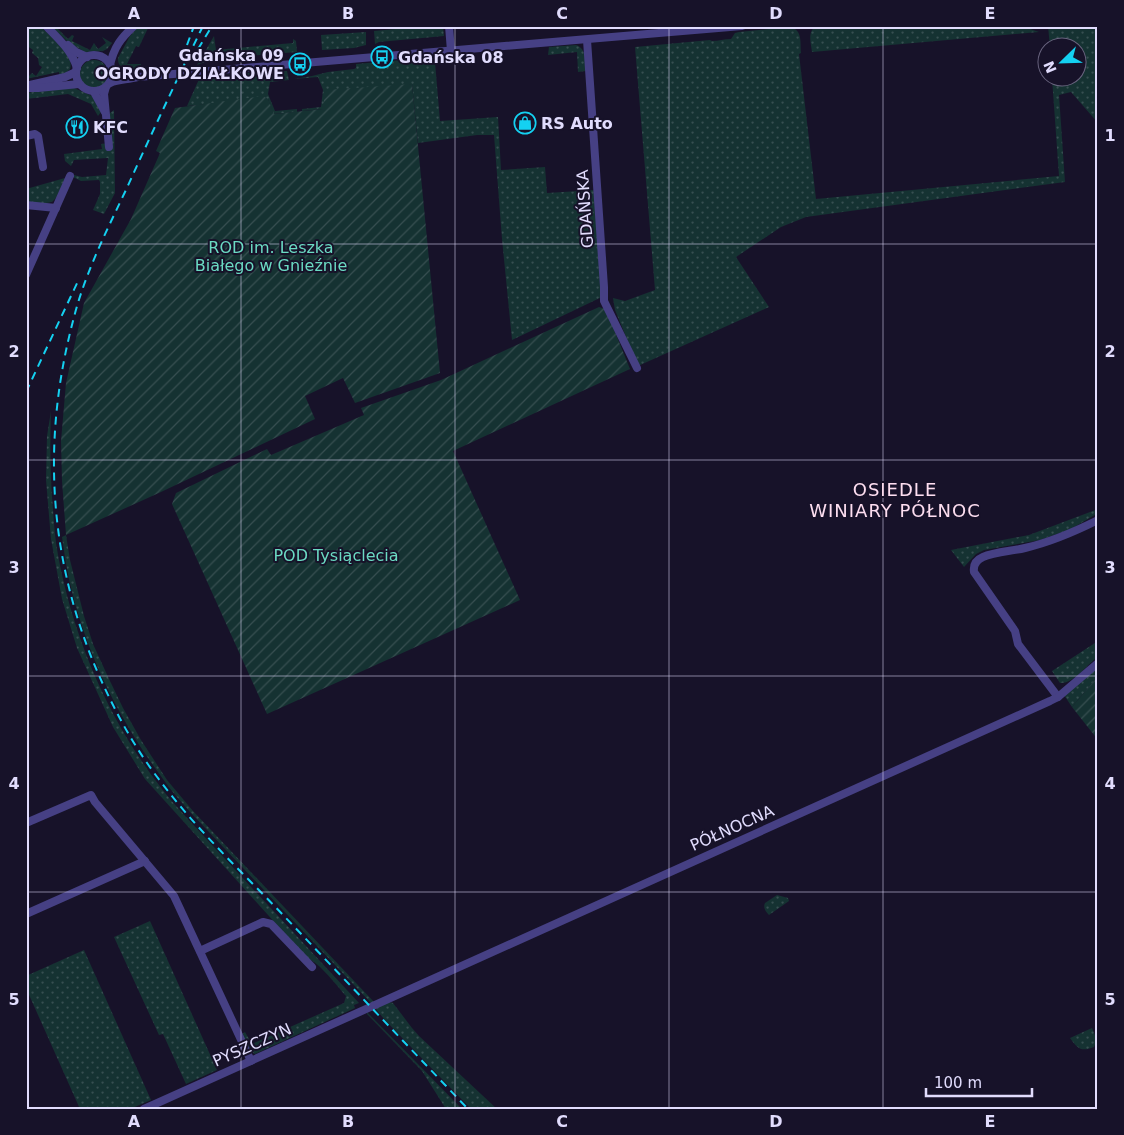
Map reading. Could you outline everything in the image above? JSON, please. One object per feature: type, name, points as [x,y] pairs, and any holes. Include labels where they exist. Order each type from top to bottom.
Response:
[{"type":"street","points":[[46,26],[60,40],[76,52],[87,57]]},
{"type":"street","points":[[109,147],[104,94],[112,73],[111,66],[116,46],[134,26]]},
{"type":"street","points":[[449,26],[452,51]]},
{"type":"street","points":[[60,40],[72,56],[79,84],[85,90],[94,92],[100,91],[117,80],[138,77],[586,40],[668,29],[742,26]]},
{"type":"street","name":"GDAŃSKA","points":[[586,40],[604,279],[604,301],[637,368]]},
{"type":"street","points":[[26,87],[65,77],[76,70],[80,61],[87,57],[98,56],[116,46]]},
{"type":"street","points":[[98,56],[105,59],[111,66],[122,73],[138,77]]},
{"type":"street","points":[[26,87],[38,88],[79,84]]},
{"type":"street","points":[[94,92],[106,114]]},
{"type":"street","points":[[26,136],[35,134],[38,136],[44,167]]},
{"type":"street","points":[[26,275],[70,176]]},
{"type":"street","points":[[26,205],[56,208]]},
{"type":"street","points":[[1058,697],[1018,644],[1015,631],[974,572],[974,567],[976,561],[985,556],[1044,543],[1073,533],[1098,520]]},
{"type":"street","name":"PÓŁNOCNA","points":[[371,1007],[1058,697],[1098,663]]},
{"type":"street","points":[[26,824],[91,795],[174,896],[250,1061]]},
{"type":"street","points":[[26,914],[145,861]]},
{"type":"street","points":[[200,951],[263,922],[271,924],[312,967]]},
{"type":"street","name":"PYSZCZYN","points":[[144,1109],[371,1007]]},
{"type":"green space","points":[[26,26],[40,26],[55,40],[69,58],[71,64],[69,70],[59,76],[59,72],[26,79],[32,73],[36,76],[42,67],[39,65],[38,58],[32,53],[33,50],[26,45]]},
{"type":"green space","points":[[51,26],[55,26],[68,39],[72,35],[74,36],[72,41],[90,50],[94,43],[98,49],[106,43],[102,37],[112,43],[103,51],[85,52],[68,42]]},
{"type":"green space","points":[[139,26],[149,26],[139,47],[136,46],[127,64],[141,64],[141,70],[133,70],[122,67],[118,62],[118,58],[130,36]]},
{"type":"green space","points":[[443,26],[444,36],[379,42],[375,44],[374,31]]},
{"type":"green space","points":[[816,26],[1030,26],[1030,29],[1039,32],[812,52],[811,31]]},
{"type":"green space","points":[[1048,26],[1098,26],[1098,123],[1071,92],[1059,95],[1065,182],[806,217],[781,227],[736,257],[769,307],[638,366],[615,310],[613,298],[625,301],[655,290],[635,47],[731,39],[735,33],[739,32],[788,27],[796,30],[800,36],[801,53],[799,54],[816,199],[1059,176],[1053,88],[1086,88],[1086,38],[1049,38]]},
{"type":"green space","points":[[366,32],[366,45],[354,48],[322,50],[321,35]]},
{"type":"green space","points":[[214,36],[216,50],[293,43],[293,39],[296,41],[297,52],[213,59],[197,65]]},
{"type":"green space","points":[[576,45],[584,52],[586,71],[578,72],[577,52],[548,55],[549,47]]},
{"type":"green space","points":[[437,57],[435,62],[440,121],[498,117],[501,170],[545,167],[547,193],[595,190],[604,296],[512,340],[494,135],[477,135],[418,143],[412,84],[323,109],[302,111],[302,109],[321,107],[323,90],[318,77],[294,79],[354,69],[356,64]]},
{"type":"green space","points":[[94,60],[104,64],[108,74],[104,84],[94,88],[84,84],[80,74],[84,64]]},
{"type":"green space","points":[[287,71],[289,80],[270,82],[268,94],[275,111],[297,109],[297,112],[273,114],[268,99],[187,106],[200,77]]},
{"type":"green space","name":"ROD im. Leszka Białego w Gnieźnie","points":[[412,84],[440,373],[355,403],[343,378],[305,396],[315,419],[66,535],[61,441],[66,383],[84,303],[131,219],[160,153],[156,151],[175,108],[263,96],[268,99],[274,114],[323,109],[325,90]]},
{"type":"green space","points":[[72,87],[92,96],[101,112],[98,116],[91,104],[68,94],[26,99],[26,93]]},
{"type":"green space","points":[[114,110],[115,193],[104,214],[93,210],[100,194],[99,180],[81,181],[73,177],[74,175],[82,177],[106,175],[108,158],[74,160],[71,166],[65,161],[64,154],[102,149],[101,144],[110,143],[110,113]]},
{"type":"green space","points":[[65,178],[53,201],[49,203],[26,202],[26,189]]},
{"type":"green space","name":"POD Tysiąclecia","points":[[599,307],[605,309],[609,317],[630,369],[453,451],[520,600],[267,714],[172,504],[176,493],[267,449],[271,455],[364,415],[361,408],[441,380]]},
{"type":"green space","points":[[51,411],[51,484],[58,555],[73,616],[83,646],[109,705],[141,760],[169,797],[359,1003],[354,1005],[355,1008],[255,1054],[251,1052],[242,1034],[245,1032],[254,1043],[344,1003],[346,996],[323,970],[308,959],[145,779],[113,727],[77,648],[62,599],[51,539],[46,480],[47,436]]},
{"type":"green space","points":[[1098,509],[1098,513],[1071,529],[1040,540],[984,550],[976,554],[964,567],[951,550],[1029,535]]},
{"type":"green space","points":[[66,535],[70,560],[93,644],[123,708],[167,780],[193,811],[374,1002],[372,1004],[190,812],[169,788],[147,756],[118,709],[84,633],[69,579],[62,537]]},
{"type":"green space","points":[[1098,641],[1098,657],[1075,677],[1060,683],[1052,671]]},
{"type":"green space","points":[[1098,666],[1098,678],[1072,707],[1064,695]]},
{"type":"green space","points":[[1098,678],[1098,740],[1072,707]]},
{"type":"green space","points":[[777,895],[788,898],[789,901],[769,915],[764,906],[765,903]]},
{"type":"green space","points":[[150,921],[217,1070],[186,1084],[163,1034],[159,1035],[114,937]]},
{"type":"green space","points":[[84,950],[151,1100],[130,1109],[80,1109],[26,988],[26,976]]},
{"type":"green space","points":[[389,1002],[393,1003],[419,1036],[497,1109],[471,1109],[375,1008]]},
{"type":"green space","points":[[367,1012],[462,1109],[446,1109],[422,1071]]},
{"type":"green space","points":[[1092,1028],[1096,1040],[1094,1047],[1080,1048],[1070,1038]]},
{"type":"railway","points":[[187,45],[194,26]]},
{"type":"railway","points":[[203,26],[103,239],[89,271],[73,321],[62,371],[56,420],[54,469],[57,518],[64,566],[76,614],[93,661],[124,726],[154,773],[205,834],[468,1109]]},
{"type":"railway","points":[[198,49],[212,26]]},
{"type":"railway","points":[[26,392],[79,279]]},
{"type":"place","name":"Gdańska 08","points":[[382,57]]},
{"type":"place","name":"Gdańska 09 OGRODY DZIAŁKOWE","points":[[300,64]]},
{"type":"place","name":"RS Auto","points":[[525,123]]},
{"type":"place","name":"KFC","points":[[77,127]]},
{"type":"district","name":"OSIEDLE WINIARY PÓŁNOC","points":[[895,499]]}]
